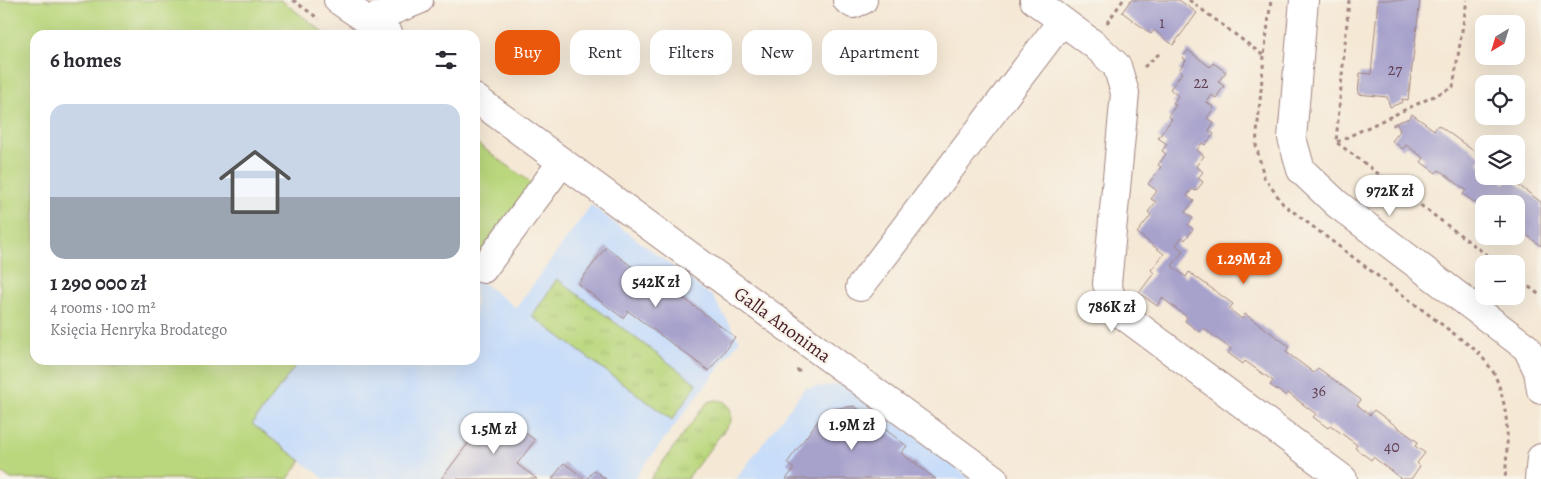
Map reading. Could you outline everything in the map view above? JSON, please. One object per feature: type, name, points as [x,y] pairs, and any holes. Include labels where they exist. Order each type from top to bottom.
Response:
[{"type":"street","points":[[338,0],[379,28],[419,0]]},
{"type":"street","points":[[847,0],[853,4],[864,0]]},
{"type":"street","points":[[1034,0],[1129,68],[1107,284],[1115,309],[1343,479]]},
{"type":"street","points":[[1304,0],[1292,138],[1301,170],[1337,204],[1527,348],[1538,370],[1541,390]]},
{"type":"street","points":[[860,287],[1062,20]]},
{"type":"street","name":"Galla Anonima","points":[[480,102],[994,479]]},
{"type":"street","points":[[483,269],[562,162]]},
{"type":"street","points":[[1539,479],[1541,458]]},
{"type":"path","points":[[1114,14],[1123,0]]},
{"type":"path","points":[[1189,0],[1264,56],[1271,0]]},
{"type":"path","points":[[1336,142],[1349,0]]},
{"type":"path","points":[[1336,142],[1453,87],[1467,0]]},
{"type":"path","points":[[1129,68],[1160,53]]},
{"type":"path","points":[[1336,142],[1486,255]]},
{"type":"path","points":[[1525,284],[1541,296]]},
{"type":"shaded area","points":[[591,205],[713,297],[740,340],[634,479],[325,479],[252,424],[296,365],[480,365],[480,281],[516,308]]},
{"type":"shaded area","points":[[846,384],[971,479],[736,479],[805,388]]},
{"type":"green space","points":[[0,0],[281,0],[320,30],[30,30],[30,365],[296,365],[252,424],[301,461],[288,479],[11,479],[0,471]]},
{"type":"green space","points":[[480,146],[533,184],[480,254]]},
{"type":"green space","points":[[557,279],[697,384],[672,420],[532,316]]},
{"type":"green space","points":[[720,400],[729,406],[731,421],[687,479],[650,479],[702,409],[708,402]]},
{"type":"building","points":[[1131,0],[1179,0],[1197,13],[1173,45],[1154,30],[1151,34],[1122,12]]},
{"type":"building","points":[[1378,0],[1420,0],[1408,100],[1402,99],[1403,102],[1390,107],[1387,97],[1358,94],[1360,73],[1371,74]]},
{"type":"building","points":[[1188,50],[1210,67],[1213,63],[1226,72],[1218,82],[1224,86],[1216,98],[1212,95],[1207,102],[1214,108],[1207,118],[1214,123],[1209,130],[1214,134],[1205,145],[1202,143],[1197,150],[1204,156],[1196,166],[1203,172],[1198,178],[1203,182],[1196,191],[1192,189],[1187,196],[1194,201],[1185,212],[1193,218],[1188,225],[1193,229],[1185,240],[1182,237],[1176,245],[1183,251],[1172,266],[1186,277],[1189,272],[1233,304],[1229,309],[1242,319],[1245,314],[1289,346],[1286,352],[1314,373],[1318,368],[1361,400],[1357,405],[1370,415],[1374,410],[1418,442],[1415,446],[1425,453],[1417,463],[1420,466],[1411,479],[1399,479],[1373,457],[1371,460],[1355,448],[1357,445],[1330,425],[1328,428],[1313,417],[1316,414],[1288,393],[1286,396],[1270,385],[1273,381],[1245,361],[1243,364],[1228,353],[1231,349],[1203,328],[1200,332],[1185,321],[1187,317],[1162,298],[1157,306],[1139,293],[1154,273],[1151,270],[1164,254],[1137,233],[1151,215],[1148,212],[1156,202],[1151,199],[1157,191],[1148,184],[1161,167],[1158,165],[1166,154],[1162,151],[1167,144],[1158,138],[1172,119],[1168,116],[1176,105],[1173,103],[1178,96],[1170,89],[1182,73],[1179,70],[1186,60],[1182,58]]},
{"type":"building","points":[[1412,114],[1434,130],[1438,125],[1475,152],[1475,185],[1518,185],[1541,202],[1541,246],[1525,234],[1525,195],[1475,195],[1475,203],[1463,194],[1466,190],[1439,170],[1436,173],[1421,162],[1424,158],[1406,145],[1403,149],[1392,141],[1400,131],[1397,124],[1393,126],[1393,124],[1410,118]]},
{"type":"building","points":[[606,247],[651,281],[654,276],[735,337],[709,371],[628,311],[623,318],[578,284]]},
{"type":"building","points":[[854,406],[907,446],[901,453],[914,463],[915,461],[916,464],[936,479],[786,479],[794,469],[787,463],[826,410]]},
{"type":"building","points":[[503,416],[535,440],[517,464],[537,479],[441,479],[476,433],[485,440]]},
{"type":"building","points":[[564,463],[585,479],[552,479]]},
{"type":"building","points":[[594,470],[606,479],[587,479]]}]
